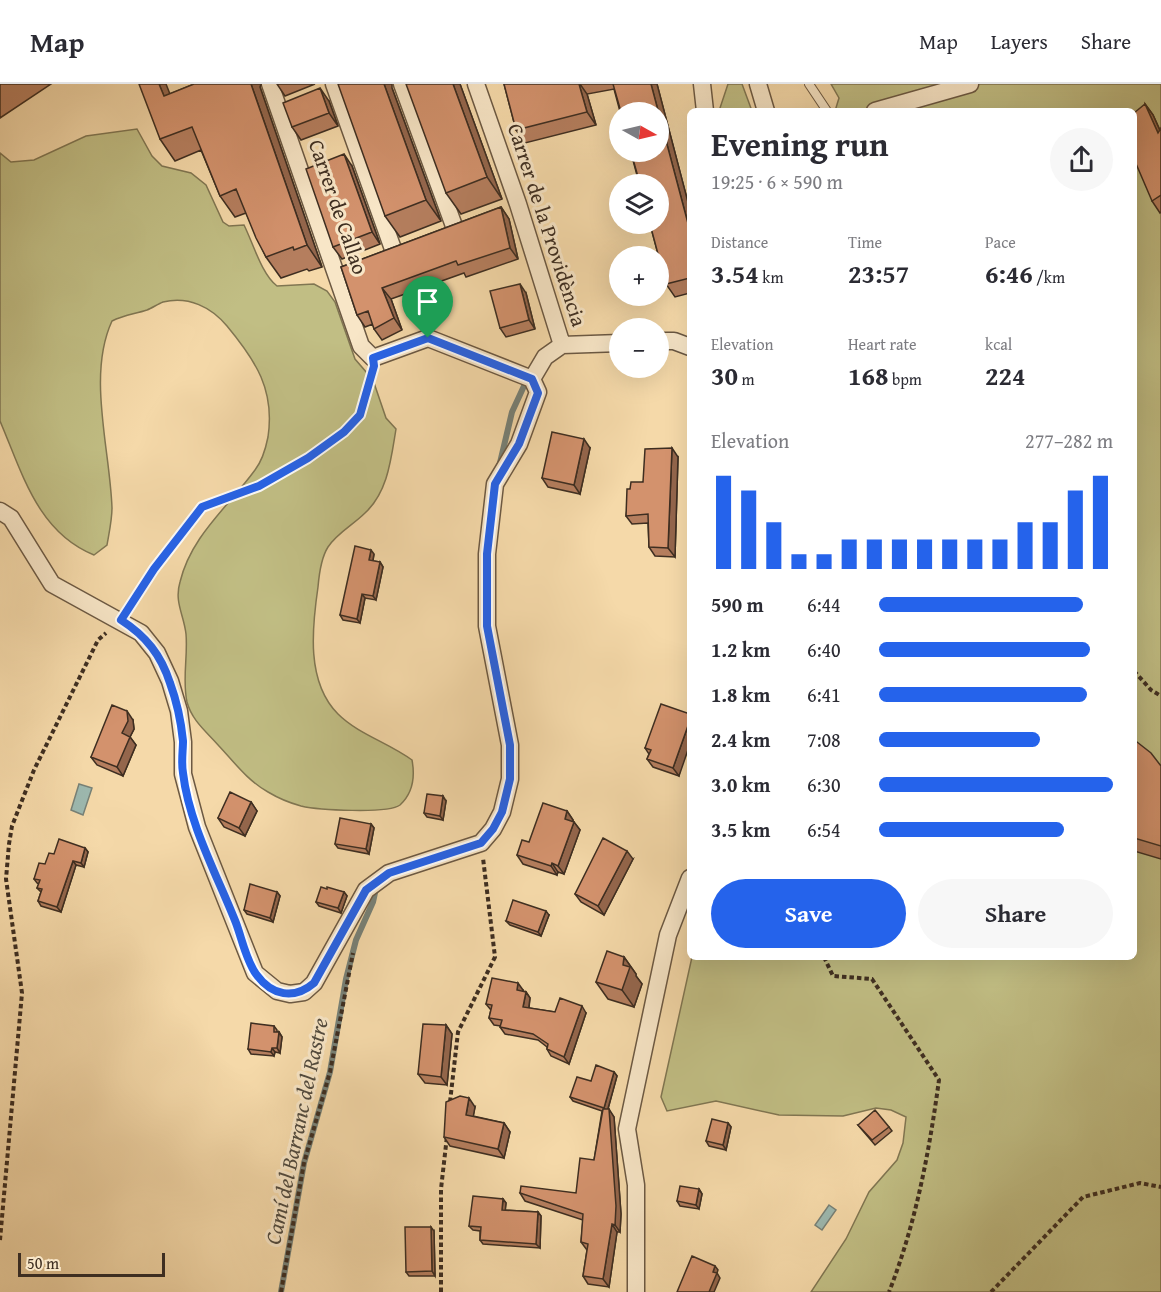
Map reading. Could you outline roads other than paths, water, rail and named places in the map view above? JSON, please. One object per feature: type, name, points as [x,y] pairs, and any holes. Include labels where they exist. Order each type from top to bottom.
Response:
[{"type":"street","name":"Carrer de Callao","points":[[270,84],[286,108],[336,272],[367,352],[428,338],[532,379]]},
{"type":"street","points":[[402,84],[459,224],[434,233]]},
{"type":"street","name":"Carrer de la Providència","points":[[476,84],[518,204],[562,345]]},
{"type":"street","points":[[702,84],[705,108]]},
{"type":"street","points":[[758,84],[765,108]]},
{"type":"street","points":[[886,108],[970,84]]},
{"type":"street","points":[[334,87],[399,247],[374,256]]},
{"type":"street","points":[[497,211],[518,204]]},
{"type":"street","points":[[336,272],[355,264]]},
{"type":"street","points":[[669,341],[687,346]]},
{"type":"street","points":[[0,511],[11,518],[52,584],[141,633],[158,654],[170,681],[180,721],[183,774],[197,827],[255,973],[277,991],[290,994],[303,992],[314,983],[366,890],[378,879],[481,843],[493,829],[502,812],[508,795],[511,762],[506,722],[487,626],[487,554],[495,484],[519,444],[538,393],[532,379],[545,357],[562,345],[609,343]]},
{"type":"street","points":[[636,1292],[636,1185],[627,1129],[669,935],[687,886]]},
{"type":"lane","points":[[809,84],[825,108]]},
{"type":"water","points":[[79,784],[92,788],[83,815],[71,810]]},
{"type":"water","points":[[829,1205],[836,1210],[822,1230],[815,1225]]},
{"type":"waterway","name":"Camí del Barranc del Rastre","points":[[499,467],[512,412],[524,386]]},
{"type":"waterway","name":"Camí del Barranc del Rastre","points":[[281,1292],[304,1163],[330,1072],[346,979],[356,940],[373,902],[376,888]]}]
